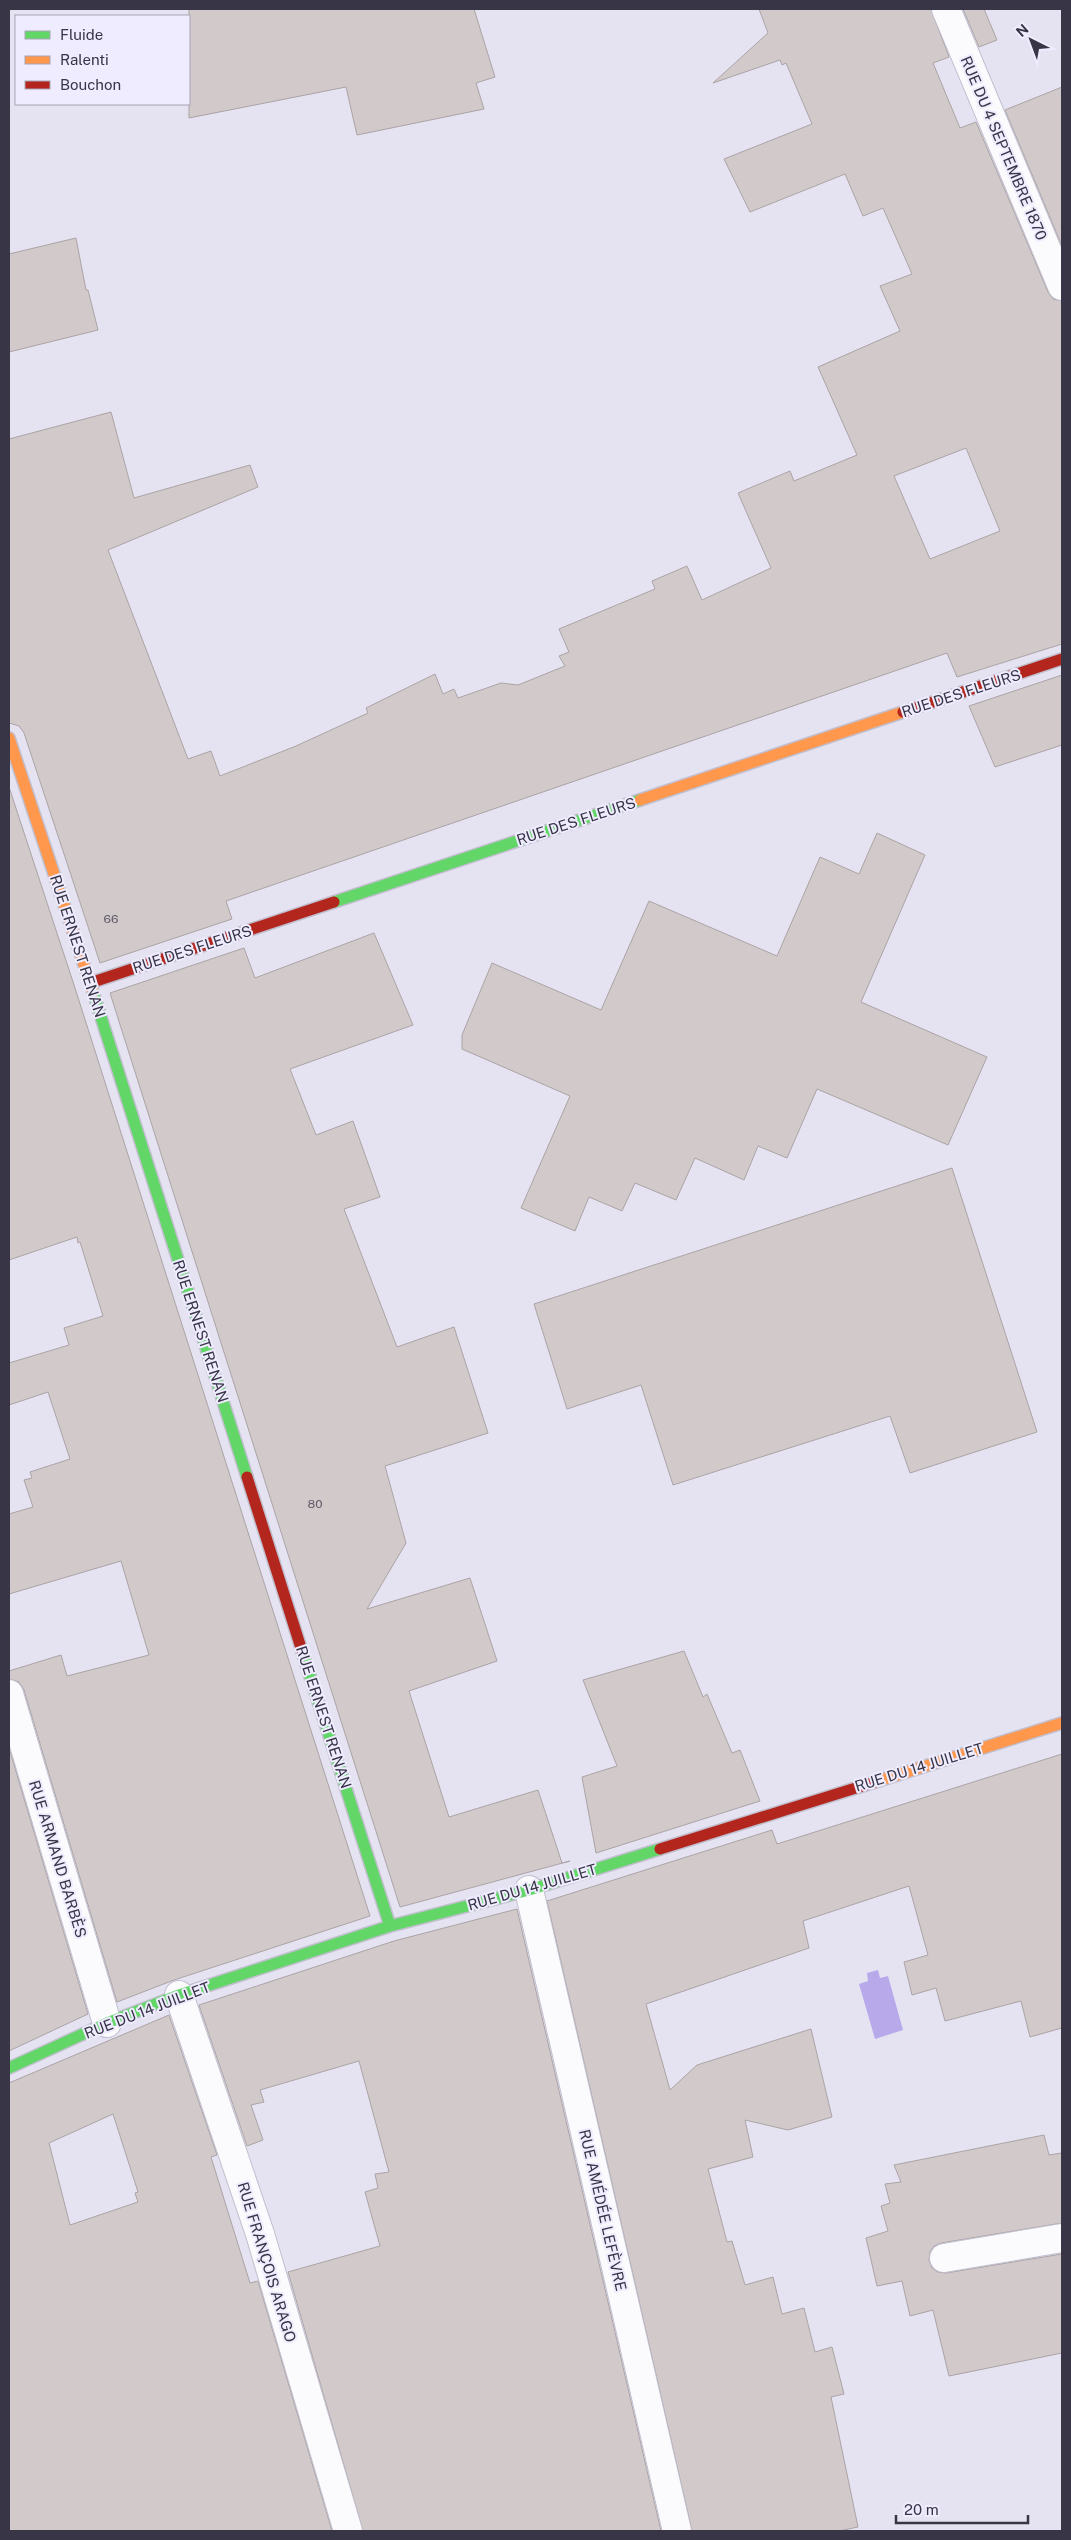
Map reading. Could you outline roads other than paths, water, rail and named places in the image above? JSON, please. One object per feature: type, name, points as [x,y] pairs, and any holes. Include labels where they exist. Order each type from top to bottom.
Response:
[{"type":"street","name":"RUE DU 4 SEPTEMBRE 1870","points":[[946,9],[1062,286]]},
{"type":"street","name":"RUE DES FLEURS","points":[[90,983],[1062,659]]},
{"type":"street","name":"RUE ERNEST RENAN","points":[[9,738],[90,983],[390,1926]]},
{"type":"street","name":"RUE ARMAND BARBÈS","points":[[9,1694],[107,2023]]},
{"type":"street","name":"RUE DU 14 JUILLET","points":[[9,2068],[107,2023],[179,1995],[390,1926],[529,1890],[1062,1723]]},
{"type":"street","name":"RUE AMÉDÉE LEFÈVRE","points":[[529,1890],[677,2531]]},
{"type":"street","name":"RUE FRANÇOIS ARAGO","points":[[179,1995],[260,2234],[348,2531]]},
{"type":"street","points":[[944,2258],[1062,2238]]}]
